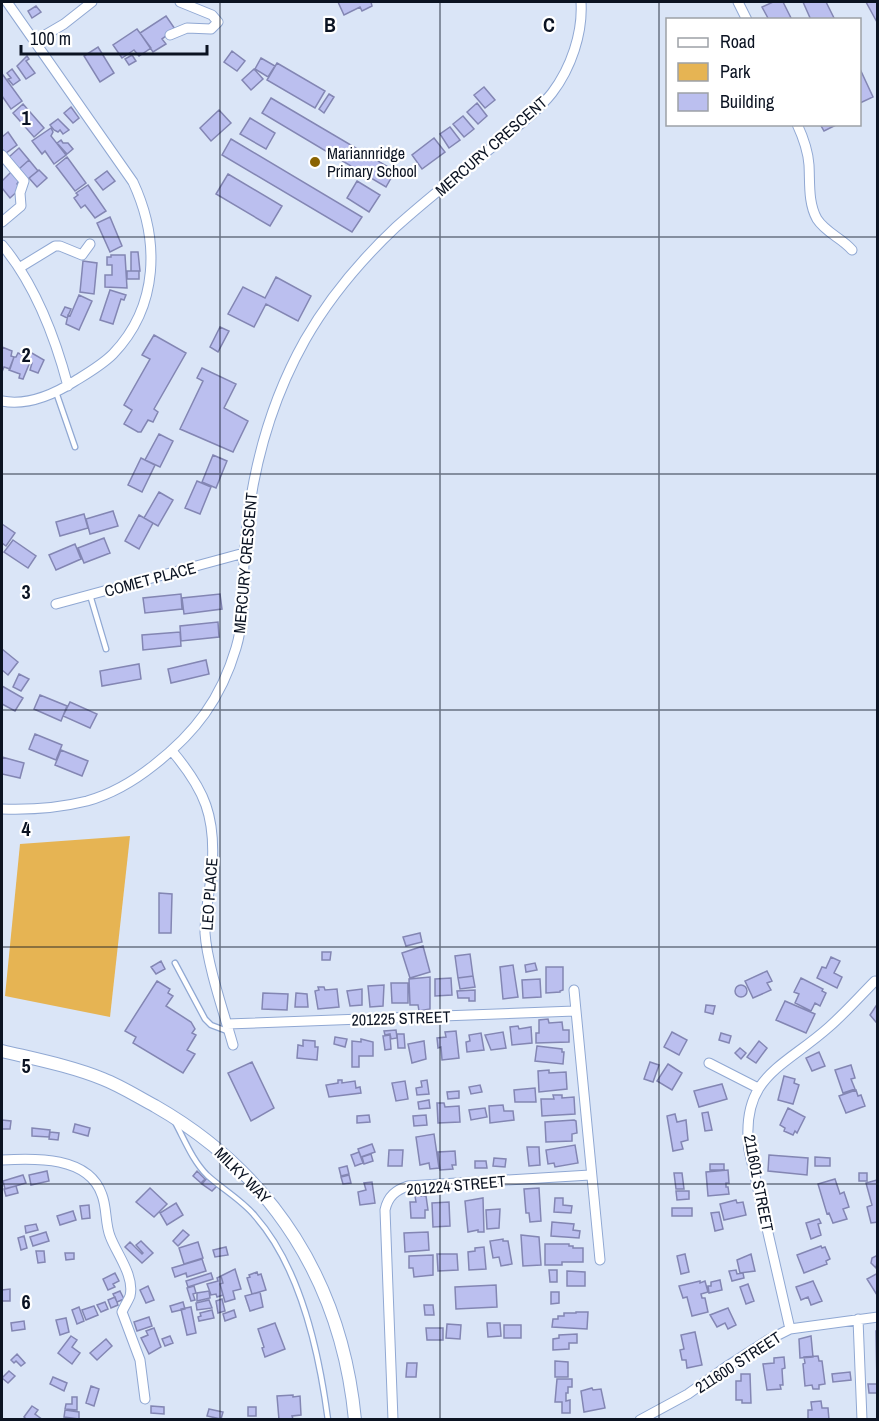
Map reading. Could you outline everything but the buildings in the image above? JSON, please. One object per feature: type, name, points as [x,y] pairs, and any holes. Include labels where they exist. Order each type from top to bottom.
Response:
[{"type":"street","points":[[2,401],[14,404],[37,400],[68,386],[112,355],[126,338],[146,297],[152,263],[152,248],[144,207],[133,182],[8,2]]},
{"type":"street","points":[[35,41],[64,24],[92,2]]},
{"type":"street","points":[[170,35],[187,28],[211,29],[218,22],[212,15],[180,2]]},
{"type":"street","name":"MERCURY CRESCENT","points":[[2,812],[54,808],[90,800],[135,780],[172,752],[205,716],[217,696],[230,665],[242,619],[244,554],[254,474],[262,440],[279,393],[306,338],[343,285],[373,250],[550,95],[575,48],[580,24],[580,2]]},
{"type":"street","points":[[738,2],[746,18]]},
{"type":"street","points":[[798,126],[808,157],[810,196],[815,216],[824,227],[852,250]]},
{"type":"street","points":[[2,155],[24,181],[20,193],[21,206],[2,222]]},
{"type":"street","points":[[19,268],[55,246],[82,255],[90,244]]},
{"type":"street","points":[[2,245],[19,268],[39,305],[59,354],[68,386]]},
{"type":"street","name":"COMET PLACE","points":[[56,604],[244,554]]},
{"type":"street","name":"LEO PLACE","points":[[172,752],[188,770],[200,789],[210,816],[213,840],[205,935],[233,1045]]},
{"type":"street","name":"211601 STREET","points":[[790,1329],[749,1150],[748,1121],[758,1088],[771,1072],[829,1028],[874,981]]},
{"type":"street","points":[[574,990],[590,1175],[600,1260]]},
{"type":"street","name":"201225 STREET","points":[[228,1028],[575,1011]]},
{"type":"street","name":"MILKY WAY","points":[[2,1051],[103,1079],[171,1115],[221,1151],[252,1180],[286,1222],[303,1250],[330,1305],[340,1334],[352,1389],[355,1419]]},
{"type":"street","points":[[709,1064],[758,1088]]},
{"type":"street","points":[[2,1160],[66,1163],[83,1171],[102,1193],[109,1234],[124,1262],[130,1285],[131,1293],[122,1312],[123,1321],[140,1360],[145,1400]]},
{"type":"street","name":"201224 STREET","points":[[393,1419],[385,1210],[392,1194],[408,1186],[590,1175]]},
{"type":"street","name":"211600 STREET","points":[[640,1419],[688,1394],[790,1329],[878,1317]]},
{"type":"street","points":[[858,1319],[862,1419]]},
{"type":"lane","points":[[56,392],[75,447]]},
{"type":"lane","points":[[90,595],[106,649]]},
{"type":"lane","points":[[175,963],[205,1019],[211,1025],[228,1028]]},
{"type":"lane","points":[[171,1115],[201,1168],[254,1214],[268,1231],[280,1254],[292,1278],[316,1347],[328,1419]]},
{"type":"green space","points":[[130,836],[110,1017],[5,996],[20,844]]},
{"type":"place","name":"Mariannridge Primary School","points":[[315,162]]}]
